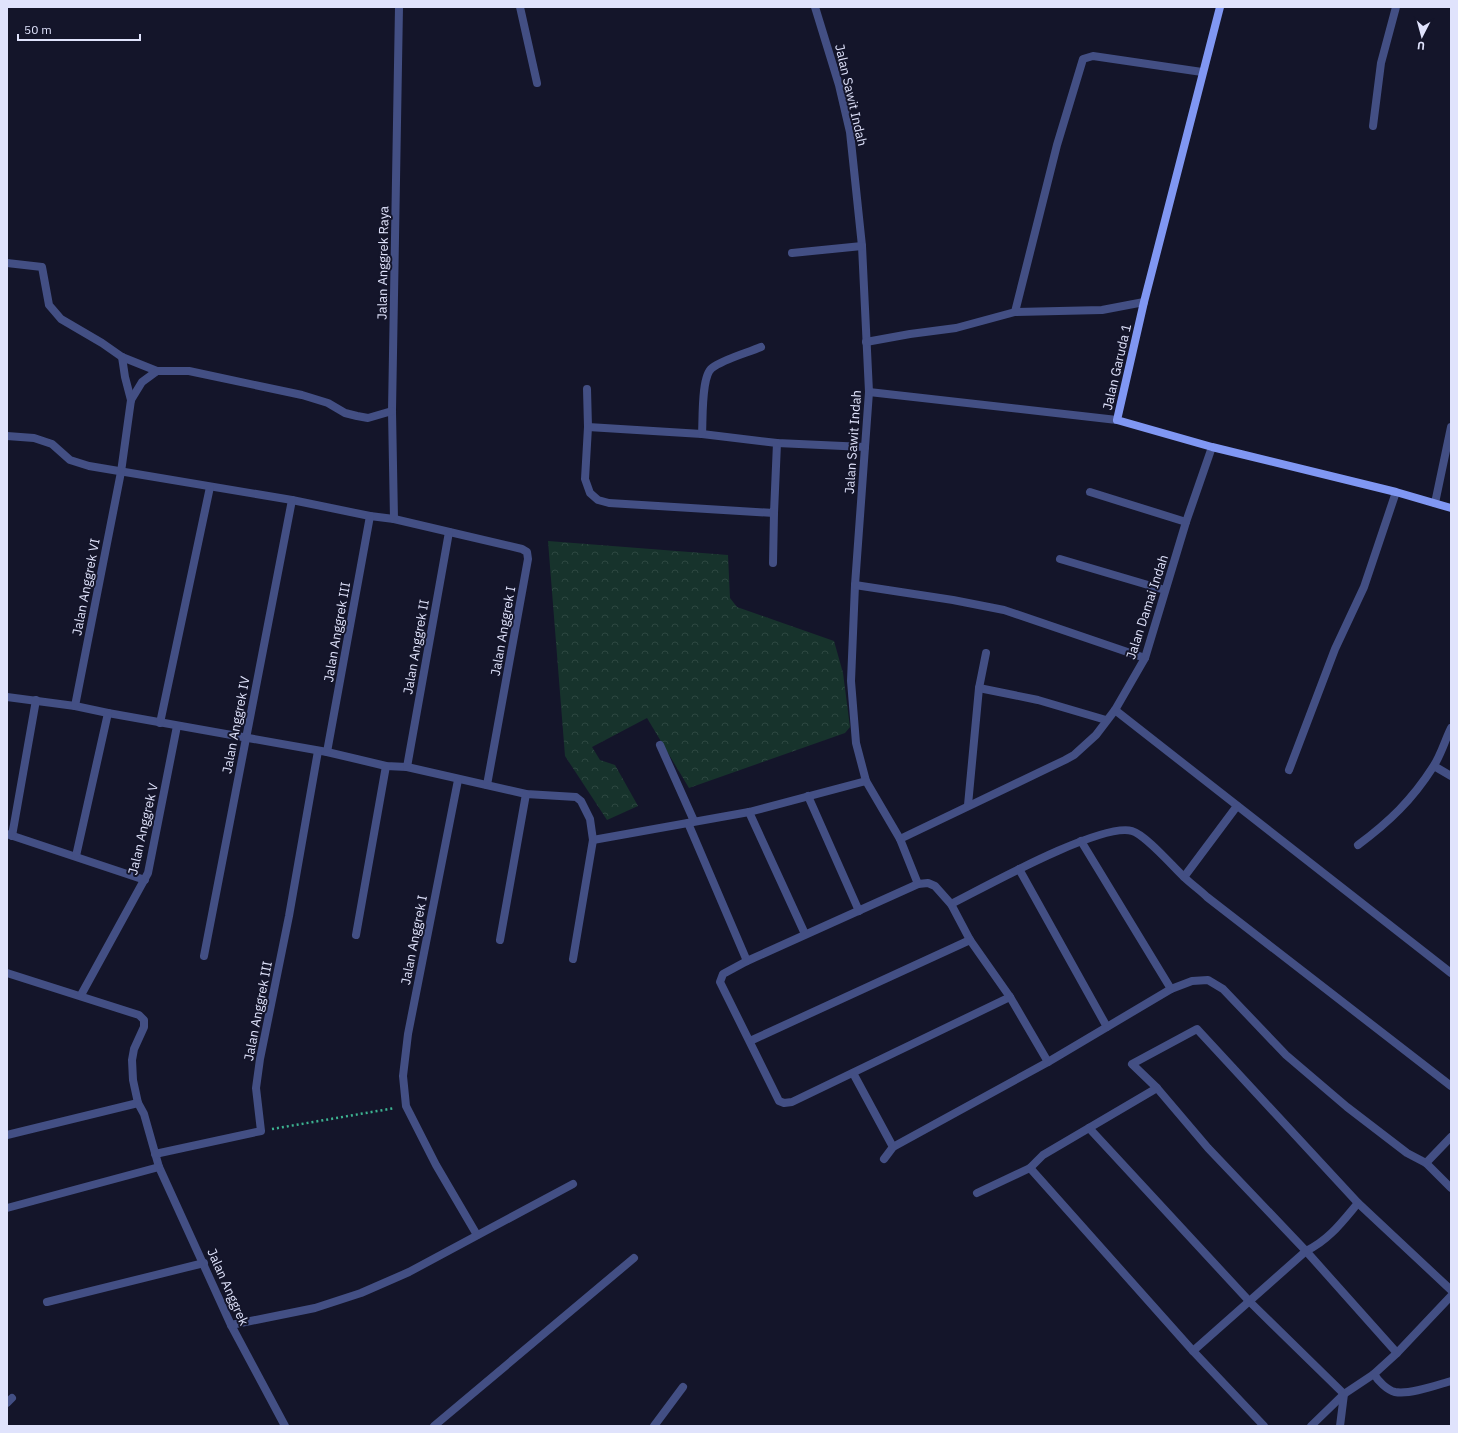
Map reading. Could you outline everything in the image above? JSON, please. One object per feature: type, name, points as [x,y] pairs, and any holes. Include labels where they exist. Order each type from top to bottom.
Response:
[{"type":"street","name":"Jalan Anggrek Raya","points":[[394,520],[392,411],[399,7]]},
{"type":"street","points":[[520,7],[537,83]]},
{"type":"street","name":"Jalan Sawit Indah","points":[[815,7],[839,85],[850,132],[862,246],[869,392],[855,585],[851,681],[856,743],[866,781],[900,839],[918,884]]},
{"type":"street","name":"Jalan Garuda 1","points":[[1220,7],[1202,72],[1144,302],[1117,420],[1212,447],[1396,492],[1451,508]]},
{"type":"street","points":[[1374,126],[1381,63],[1396,7]]},
{"type":"street","points":[[1015,312],[1057,145],[1083,59],[1093,56],[1202,72]]},
{"type":"street","points":[[792,253],[862,246]]},
{"type":"street","points":[[7,263],[42,267],[50,305],[61,319],[102,342],[122,357],[157,371],[189,371],[269,387],[328,403],[345,413],[368,418],[392,411]]},
{"type":"street","points":[[866,342],[956,328],[1015,312],[1102,310],[1144,302]]},
{"type":"street","points":[[702,434],[705,383],[709,371],[719,364],[761,347]]},
{"type":"street","points":[[122,357],[131,400]]},
{"type":"street","points":[[131,400],[142,382],[157,371]]},
{"type":"street","points":[[587,389],[588,427],[585,479],[590,493],[598,500],[609,503],[774,513]]},
{"type":"street","points":[[869,392],[1117,420]]},
{"type":"street","name":"Jalan Anggrek VI","points":[[75,706],[121,472],[131,400]]},
{"type":"street","points":[[588,427],[702,434],[777,444],[865,447]]},
{"type":"street","points":[[1435,503],[1451,427]]},
{"type":"street","points":[[7,436],[34,438],[52,444],[70,460],[89,466],[292,500],[449,532]]},
{"type":"street","points":[[773,563],[777,444]]},
{"type":"street","name":"Jalan Damai Indah","points":[[900,839],[1074,755],[1096,734],[1115,710],[1145,658],[1186,522],[1212,447]]},
{"type":"street","points":[[160,723],[210,487]]},
{"type":"street","points":[[1090,492],[1186,522]]},
{"type":"street","points":[[1289,770],[1335,649],[1364,587],[1396,492]]},
{"type":"street","name":"Jalan Anggrek IV","points":[[204,956],[292,500]]},
{"type":"street","name":"Jalan Anggrek III","points":[[327,752],[370,516]]},
{"type":"street","name":"Jalan Anggrek I","points":[[449,532],[522,549],[527,552],[528,559],[487,785]]},
{"type":"street","name":"Jalan Anggrek II","points":[[407,767],[449,532]]},
{"type":"street","points":[[1060,559],[1165,590]]},
{"type":"street","points":[[855,585],[953,600],[1004,610],[1145,658]]},
{"type":"street","points":[[968,806],[980,688],[986,653]]},
{"type":"street","points":[[980,688],[1038,700],[1106,720]]},
{"type":"street","points":[[7,697],[75,706],[160,723],[327,752],[386,766],[407,767],[458,780],[526,794],[576,797],[579,799],[590,818],[593,840],[573,959]]},
{"type":"street","points":[[36,700],[10,835],[145,880]]},
{"type":"street","points":[[1115,710],[1451,973]]},
{"type":"street","points":[[76,856],[108,713]]},
{"type":"street","name":"Jalan Anggrek V","points":[[81,995],[148,873],[177,726]]},
{"type":"street","points":[[1358,844],[1386,824],[1406,804],[1434,766],[1451,728]]},
{"type":"street","points":[[660,745],[747,961]]},
{"type":"street","name":"Jalan Anggrek III","points":[[261,1131],[256,1088],[260,1059],[289,916],[318,751]]},
{"type":"street","points":[[356,935],[386,766]]},
{"type":"street","points":[[1434,766],[1451,776]]},
{"type":"street","name":"Jalan Anggrek I","points":[[406,1106],[403,1076],[408,1034],[458,780]]},
{"type":"street","points":[[593,840],[749,812],[866,781]]},
{"type":"street","points":[[500,940],[526,794]]},
{"type":"street","points":[[808,796],[859,911]]},
{"type":"street","points":[[1184,877],[1237,806]]},
{"type":"street","points":[[749,812],[805,934]]},
{"type":"street","points":[[951,904],[1019,869],[1081,841],[1121,829],[1134,831],[1164,856],[1184,877],[1451,1086]]},
{"type":"street","points":[[1081,841],[1171,988]]},
{"type":"street","points":[[1019,869],[1107,1027]]},
{"type":"street","points":[[1010,997],[792,1102],[784,1103],[779,1101],[720,982],[723,974],[747,961],[918,884],[928,883],[935,886],[951,904],[970,940],[1010,997],[1048,1062]]},
{"type":"street","points":[[750,1041],[970,940]]},
{"type":"street","points":[[7,973],[81,995]]},
{"type":"street","points":[[884,1160],[892,1147],[1048,1062],[1171,988],[1192,981],[1208,980],[1223,989],[1286,1055],[1328,1091],[1408,1153],[1426,1163],[1451,1188]]},
{"type":"street","name":"Jalan Anggrek","points":[[81,995],[139,1015],[144,1020],[144,1026],[134,1049],[132,1060],[138,1103],[144,1114],[159,1167],[231,1325],[285,1426]]},
{"type":"street","points":[[1397,1353],[1306,1251],[1208,1148],[1157,1088],[1132,1064],[1197,1029],[1358,1202],[1451,1290]]},
{"type":"street","points":[[853,1073],[892,1147]]},
{"type":"street","points":[[977,1193],[1030,1168],[1043,1155],[1157,1088]]},
{"type":"street","points":[[7,1135],[138,1103]]},
{"type":"street","points":[[406,1106],[436,1165],[477,1236]]},
{"type":"street","points":[[1089,1128],[1250,1302],[1344,1394]]},
{"type":"street","points":[[155,1154],[261,1131]]},
{"type":"street","points":[[1426,1163],[1451,1137]]},
{"type":"street","points":[[7,1208],[159,1167]]},
{"type":"street","points":[[1030,1168],[1193,1351],[1264,1426]]},
{"type":"street","points":[[231,1325],[315,1308],[361,1293],[409,1272],[573,1184]]},
{"type":"street","points":[[1193,1351],[1306,1251],[1320,1244],[1335,1231],[1358,1202]]},
{"type":"street","points":[[434,1426],[634,1258]]},
{"type":"street","points":[[47,1302],[204,1263]]},
{"type":"street","points":[[1311,1426],[1344,1394],[1374,1374],[1397,1353],[1451,1296]]},
{"type":"street","points":[[1374,1374],[1378,1380],[1395,1392],[1422,1389],[1451,1381]]},
{"type":"street","points":[[654,1426],[683,1387]]},
{"type":"street","points":[[1340,1426],[1344,1394]]},
{"type":"path","points":[[261,1131],[406,1106]]},
{"type":"green space","points":[[548,541],[728,555],[730,598],[737,607],[834,641],[843,673],[850,727],[845,733],[689,788],[647,718],[592,747],[600,760],[615,765],[638,806],[607,820],[565,756]]}]
